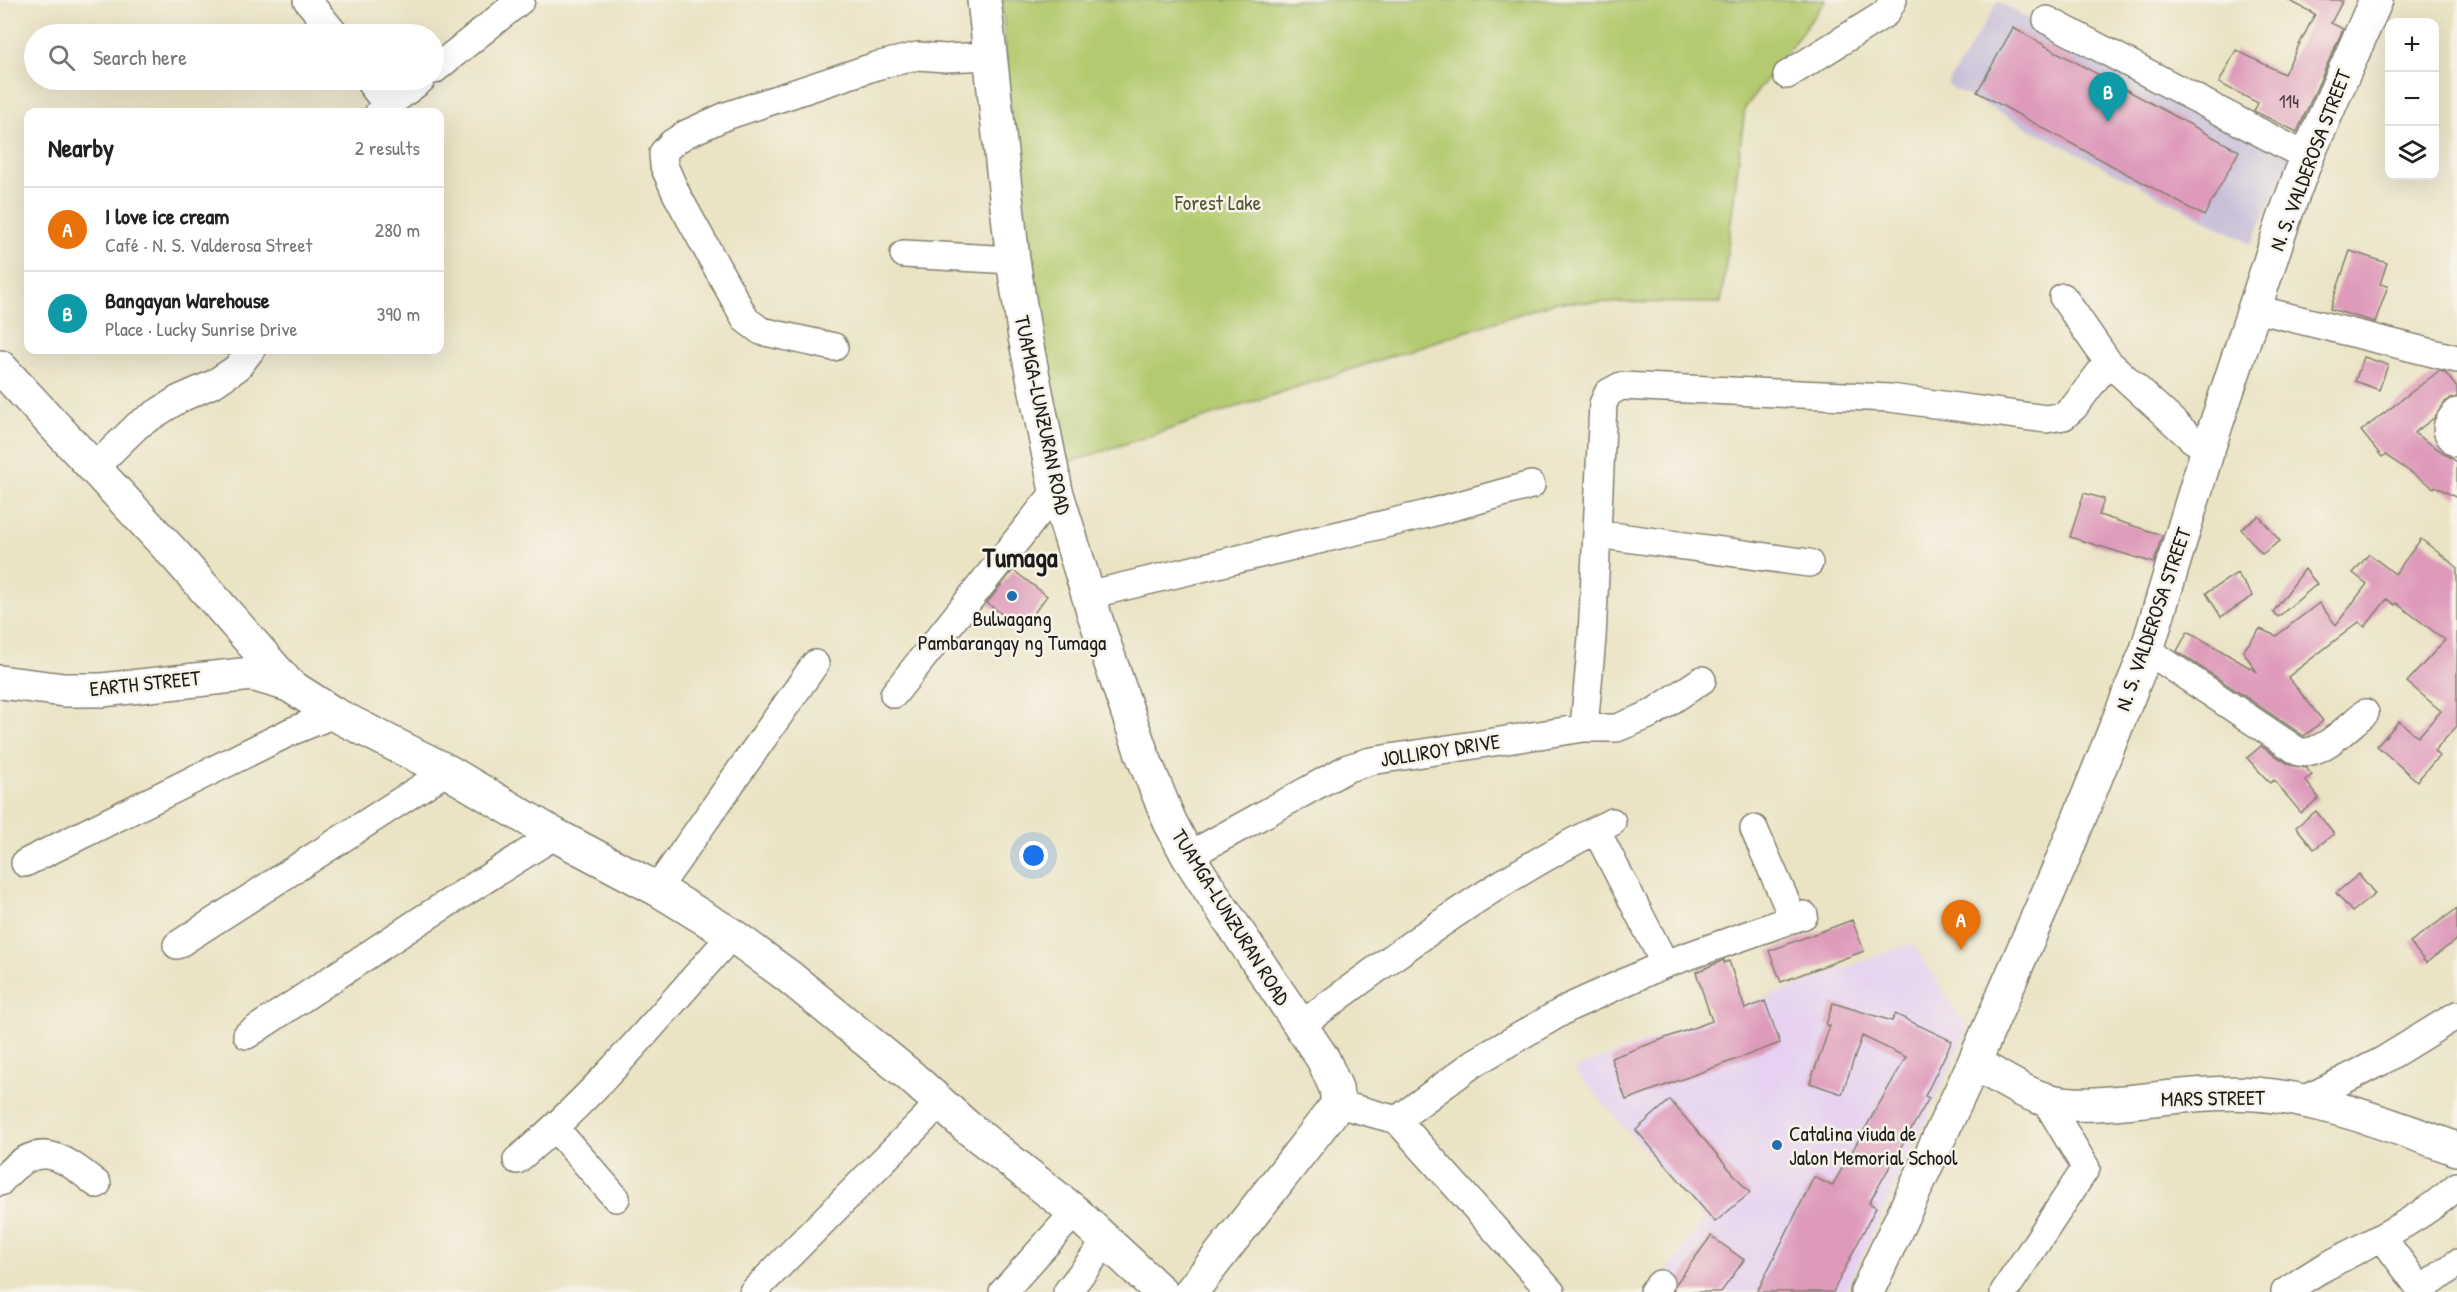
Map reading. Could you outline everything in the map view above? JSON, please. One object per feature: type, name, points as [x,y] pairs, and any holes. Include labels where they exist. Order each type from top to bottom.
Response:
[{"type":"main road","name":"TUAMGA-LUNZURAN ROAD","points":[[984,0],[1013,260],[1031,369],[1056,491],[1088,595],[1142,754],[1170,822],[1188,856],[1323,1059],[1336,1088],[1338,1104]]},
{"type":"main road","name":"N. S. VALDEROSA STREET","points":[[1867,1292],[1974,1063],[2060,866],[2147,650],[2208,449],[2286,213],[2307,157],[2376,0]]},
{"type":"main road","points":[[0,367],[177,557],[289,685],[334,714],[447,771],[732,935],[788,976],[1075,1212],[1161,1292]]},
{"type":"main road","name":"EARTH STREET","points":[[0,682],[64,690],[102,690],[252,674],[289,685]]},
{"type":"main road","name":"MARS STREET","points":[[1974,1063],[2040,1097],[2055,1102],[2089,1105],[2222,1094],[2256,1094],[2302,1101],[2395,1127],[2457,1149]]},
{"type":"main road","points":[[1191,1292],[1338,1104]]},
{"type":"street","points":[[307,0],[327,24]]},
{"type":"street","points":[[444,61],[521,0]]},
{"type":"street","points":[[1787,75],[1886,13],[1893,0]]},
{"type":"street","points":[[2047,20],[2307,157]]},
{"type":"street","points":[[834,347],[761,331],[746,320],[676,195],[664,166],[663,153],[672,143],[686,134],[726,116],[876,66],[918,56],[945,58],[990,56]]},
{"type":"street","points":[[373,90],[382,108]]},
{"type":"street","points":[[384,108],[408,90]]},
{"type":"street","points":[[904,254],[1013,260]]},
{"type":"street","points":[[2062,297],[2108,362],[2192,439],[2208,449]]},
{"type":"street","points":[[2256,309],[2457,359]]},
{"type":"street","points":[[94,468],[138,425],[179,399],[213,384],[237,368],[248,354]]},
{"type":"street","points":[[1584,728],[1603,404],[1608,393],[1621,386],[1890,398],[2046,419],[2064,416],[2074,407],[2108,362]]},
{"type":"street","points":[[2457,412],[2447,424],[2446,431],[2457,443]]},
{"type":"street","points":[[1088,595],[1427,514],[1532,485]]},
{"type":"street","points":[[894,694],[1056,491]]},
{"type":"street","points":[[1597,534],[1809,563]]},
{"type":"street","points":[[2147,650],[2299,752],[2312,752],[2329,742],[2365,713]]},
{"type":"street","points":[[657,890],[814,664]]},
{"type":"street","name":"JOLLIROY DRIVE","points":[[1188,856],[1348,768],[1371,761],[1584,728],[1617,728],[1651,714],[1702,680]]},
{"type":"street","points":[[25,862],[290,732],[334,714]]},
{"type":"street","points":[[177,945],[447,771]]},
{"type":"street","points":[[1300,1026],[1391,957],[1479,896],[1604,826],[1665,964]]},
{"type":"street","points":[[1398,1120],[1474,1063],[1570,1007],[1665,964],[1799,916],[1754,829]]},
{"type":"street","points":[[247,1035],[555,835]]},
{"type":"street","points":[[517,1160],[555,1128],[620,1061],[732,935]]},
{"type":"street","points":[[2302,1101],[2382,1062],[2457,1016]]},
{"type":"street","points":[[2004,1292],[2086,1168],[2040,1097]]},
{"type":"street","points":[[753,1292],[940,1103]]},
{"type":"street","points":[[1338,1104],[1398,1120],[1551,1292]]},
{"type":"street","points":[[555,1128],[616,1198]]},
{"type":"street","points":[[0,1182],[27,1158],[44,1153],[73,1165],[98,1184]]},
{"type":"street","points":[[2285,1292],[2324,1267],[2382,1237],[2446,1196],[2457,1186]]},
{"type":"street","points":[[1003,1292],[1075,1212]]},
{"type":"street","points":[[2382,1237],[2422,1291],[2457,1263]]},
{"type":"street","points":[[1067,1292],[1106,1242]]},
{"type":"shaded area","points":[[1998,2],[2292,156],[2251,244],[1947,85]]},
{"type":"shaded area","name":"Catalina viuda de Jalon Memorial School","points":[[1912,943],[1968,1029],[1845,1292],[1651,1292],[1705,1220],[1574,1069]]},
{"type":"green space","name":"Forest Lake","points":[[1002,0],[1826,0],[1745,108],[1721,303],[1555,302],[1058,466],[1018,236]]},
{"type":"building","points":[[2288,0],[2343,0],[2331,23],[2343,29],[2297,132],[2254,111],[2258,103],[2219,83],[2236,50],[2284,74],[2315,14]]},
{"type":"building","points":[[2013,28],[2239,151],[2204,216],[1977,92]]},
{"type":"building","points":[[2350,251],[2387,263],[2380,284],[2388,286],[2375,322],[2330,309]]},
{"type":"building","points":[[2364,357],[2388,365],[2379,390],[2355,381]]},
{"type":"building","points":[[2439,371],[2445,372],[2457,388],[2457,397],[2446,401],[2434,418],[2414,433],[2457,462],[2457,498],[2435,486],[2434,488],[2385,455],[2382,457],[2361,431]]},
{"type":"building","points":[[2084,493],[2104,499],[2099,515],[2162,535],[2154,563],[2070,537]]},
{"type":"building","points":[[2259,516],[2280,541],[2262,554],[2241,529]]},
{"type":"building","points":[[2421,539],[2457,567],[2457,726],[2434,751],[2439,756],[2417,781],[2377,746],[2399,721],[2418,737],[2441,711],[2407,682],[2445,640],[2396,603],[2395,605],[2387,599],[2365,627],[2359,622],[2288,677],[2323,721],[2304,736],[2177,651],[2188,631],[2257,672],[2243,651],[2260,629],[2276,636],[2319,603],[2336,625],[2367,584],[2353,573],[2369,554],[2395,574]]},
{"type":"building","points":[[2305,569],[2317,584],[2278,617],[2273,612]]},
{"type":"building","name":"Bulwagang Pambarangay ng Tumaga","points":[[1013,570],[1047,596],[1022,629],[987,603]]},
{"type":"building","points":[[2237,573],[2253,596],[2221,617],[2206,593]]},
{"type":"building","points":[[2261,746],[2290,765],[2306,768],[2312,775],[2305,780],[2319,798],[2301,813],[2274,780],[2270,783],[2247,758]]},
{"type":"building","points":[[2316,811],[2334,834],[2314,849],[2296,827]]},
{"type":"building","points":[[2359,874],[2375,894],[2352,912],[2336,893]]},
{"type":"building","points":[[2457,909],[2457,939],[2426,963],[2410,942]]},
{"type":"building","points":[[1852,920],[1864,951],[1781,982],[1769,951]]},
{"type":"building","points":[[1724,960],[1724,963],[1729,961],[1745,1009],[1765,1001],[1780,1043],[1626,1100],[1611,1058],[1712,1021],[1696,972]]},
{"type":"building","points":[[1833,1003],[1892,1021],[1895,1014],[1952,1041],[1925,1096],[1929,1098],[1869,1203],[1876,1207],[1833,1292],[1757,1292],[1814,1177],[1832,1186],[1906,1057],[1862,1036],[1842,1094],[1810,1083],[1830,1026],[1826,1025]]},
{"type":"building","points":[[1670,1100],[1750,1193],[1715,1222],[1636,1130]]},
{"type":"building","points":[[1711,1236],[1744,1260],[1721,1292],[1673,1292],[1675,1285]]},
{"type":"place","name":"Bangayan Warehouse","points":[[2108,122]]},
{"type":"place","name":"Bulwagang Pambarangay ng Tumaga","points":[[1012,596]]},
{"type":"place","name":"I love ice cream","points":[[1961,950]]},
{"type":"place","name":"Catalina viuda de Jalon Memorial School","points":[[1777,1145]]},
{"type":"district","name":"Tumaga","points":[[1020,557]]}]
